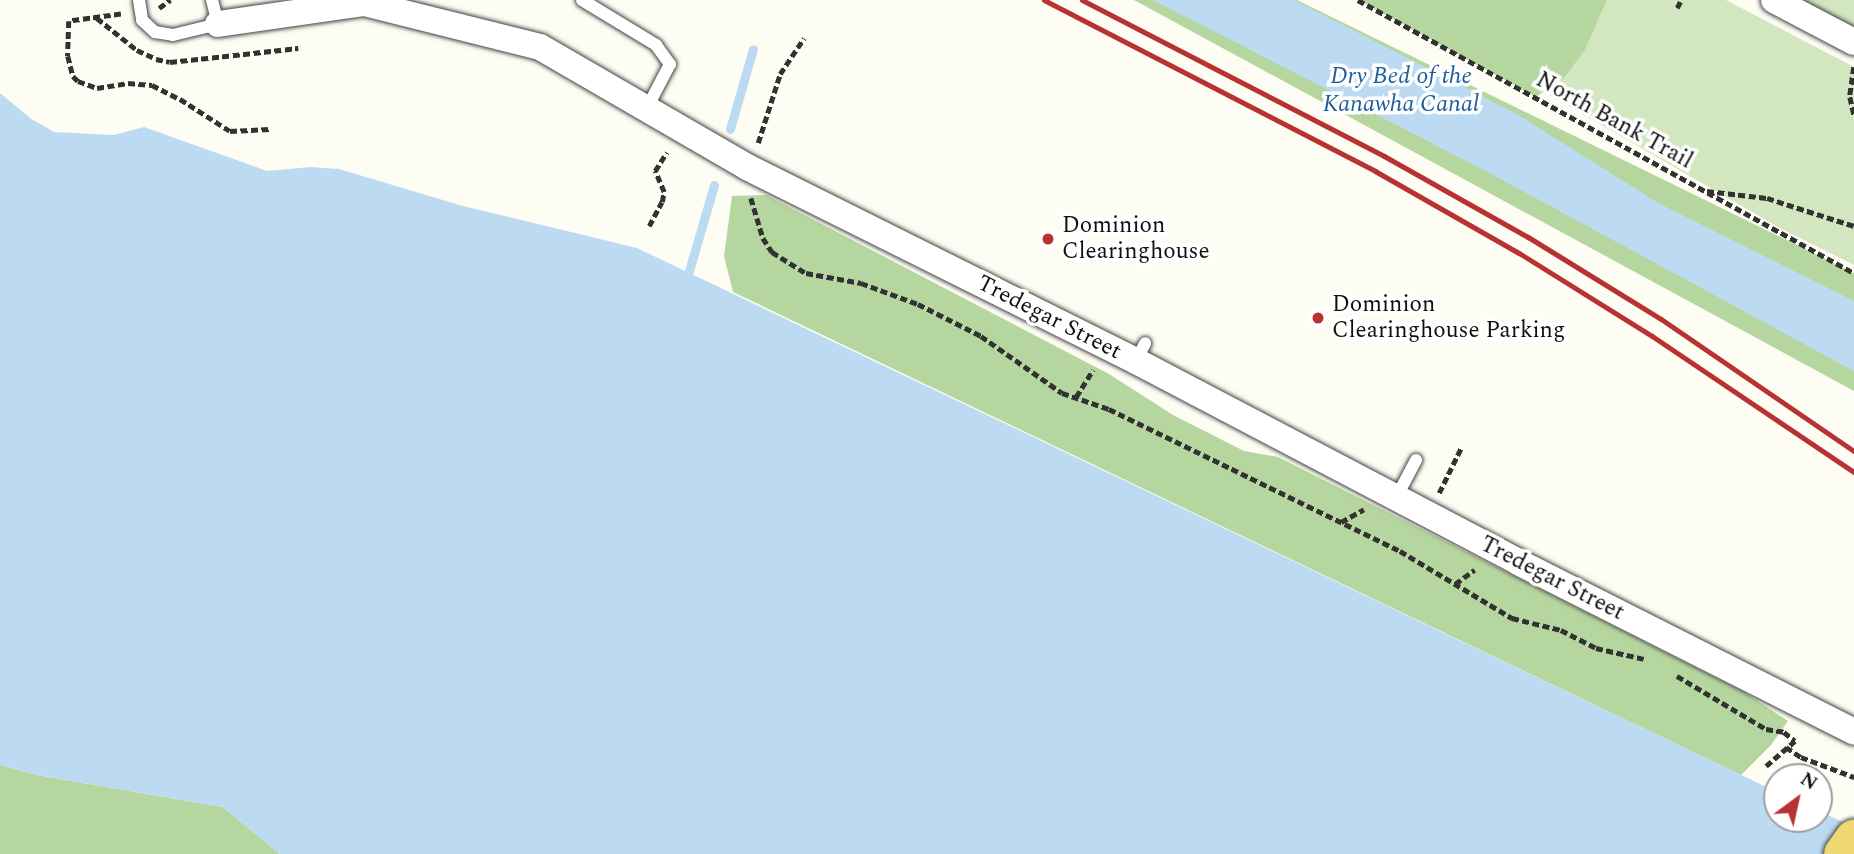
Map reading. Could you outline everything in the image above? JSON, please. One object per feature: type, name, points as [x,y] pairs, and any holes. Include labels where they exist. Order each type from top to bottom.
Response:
[{"type":"main road","points":[[1843,854],[1854,839]]},
{"type":"street","points":[[1774,0],[1854,42]]},
{"type":"street","name":"Tredegar Street","points":[[215,12],[364,3],[540,47],[747,167],[1140,352],[1383,501],[1854,732]]},
{"type":"lane","points":[[139,0],[142,20],[155,32],[173,35],[215,12]]},
{"type":"lane","points":[[582,0],[656,45],[670,64],[645,110]]},
{"type":"lane","points":[[1383,501],[1416,460]]},
{"type":"path","name":"North Bank Trail","points":[[1358,0],[1854,273]]},
{"type":"path","points":[[1677,8],[1681,0]]},
{"type":"path","points":[[122,14],[69,21],[68,56],[73,76],[78,81],[97,88],[128,83],[152,85],[180,99],[230,131],[270,129]]},
{"type":"path","points":[[755,151],[780,74],[804,38]]},
{"type":"path","points":[[1854,66],[1850,97],[1854,115]]},
{"type":"path","points":[[649,226],[662,202],[664,192],[655,171],[669,148]]},
{"type":"path","points":[[749,190],[763,238],[772,252],[806,273],[861,283],[918,304],[981,337],[1062,393],[1110,409],[1400,551],[1512,618],[1561,630],[1596,648],[1645,659],[1655,664]]},
{"type":"path","points":[[1702,191],[1768,198],[1854,226]]},
{"type":"path","points":[[1076,397],[1095,366]]},
{"type":"path","points":[[1437,495],[1462,446]]},
{"type":"path","points":[[1340,522],[1383,501]]},
{"type":"path","points":[[1455,584],[1483,563]]},
{"type":"path","points":[[1675,675],[1766,729],[1784,732],[1797,739],[1769,763]]},
{"type":"path","points":[[1786,747],[1801,757],[1854,777]]},
{"type":"green space","name":"Dry Bed of the Kanawha Canal","points":[[1134,0],[1297,0],[1854,273],[1854,391]]},
{"type":"green space","points":[[1358,0],[1607,0],[1585,50],[1565,77],[1536,97]]},
{"type":"green space","points":[[1607,0],[1726,0],[1854,67],[1854,265],[1778,227],[1544,92],[1565,77],[1585,50]]},
{"type":"green space","points":[[1774,0],[1854,0],[1854,42]]},
{"type":"green space","points":[[766,195],[1109,374],[1173,415],[1244,451],[1278,457],[1744,692],[1788,721],[1771,745],[1741,775],[733,292],[724,256],[732,196]]},
{"type":"green space","points":[[0,765],[37,775],[223,807],[280,854],[0,854]]},
{"type":"water","name":"Dry Bed of the Kanawha Canal","points":[[1153,0],[1294,0],[1515,113],[1660,204],[1854,301],[1854,371],[1486,171]]},
{"type":"water","points":[[0,93],[30,118],[54,132],[114,135],[144,127],[267,171],[310,167],[339,169],[463,206],[637,248],[1763,785],[1763,833],[1833,833],[1833,817],[1854,827],[1854,854],[280,854],[223,807],[37,775],[0,765]]},
{"type":"waterway","points":[[730,129],[753,49]]},
{"type":"waterway","points":[[686,281],[714,185]]},
{"type":"railway","points":[[1044,0],[1375,171],[1519,253],[1652,336],[1854,472]]},
{"type":"railway","points":[[1082,0],[1384,156],[1528,237],[1661,319],[1854,451]]},
{"type":"place","name":"Dominion Clearinghouse","points":[[1048,239]]},
{"type":"place","name":"Dominion Clearinghouse Parking","points":[[1318,318]]}]
